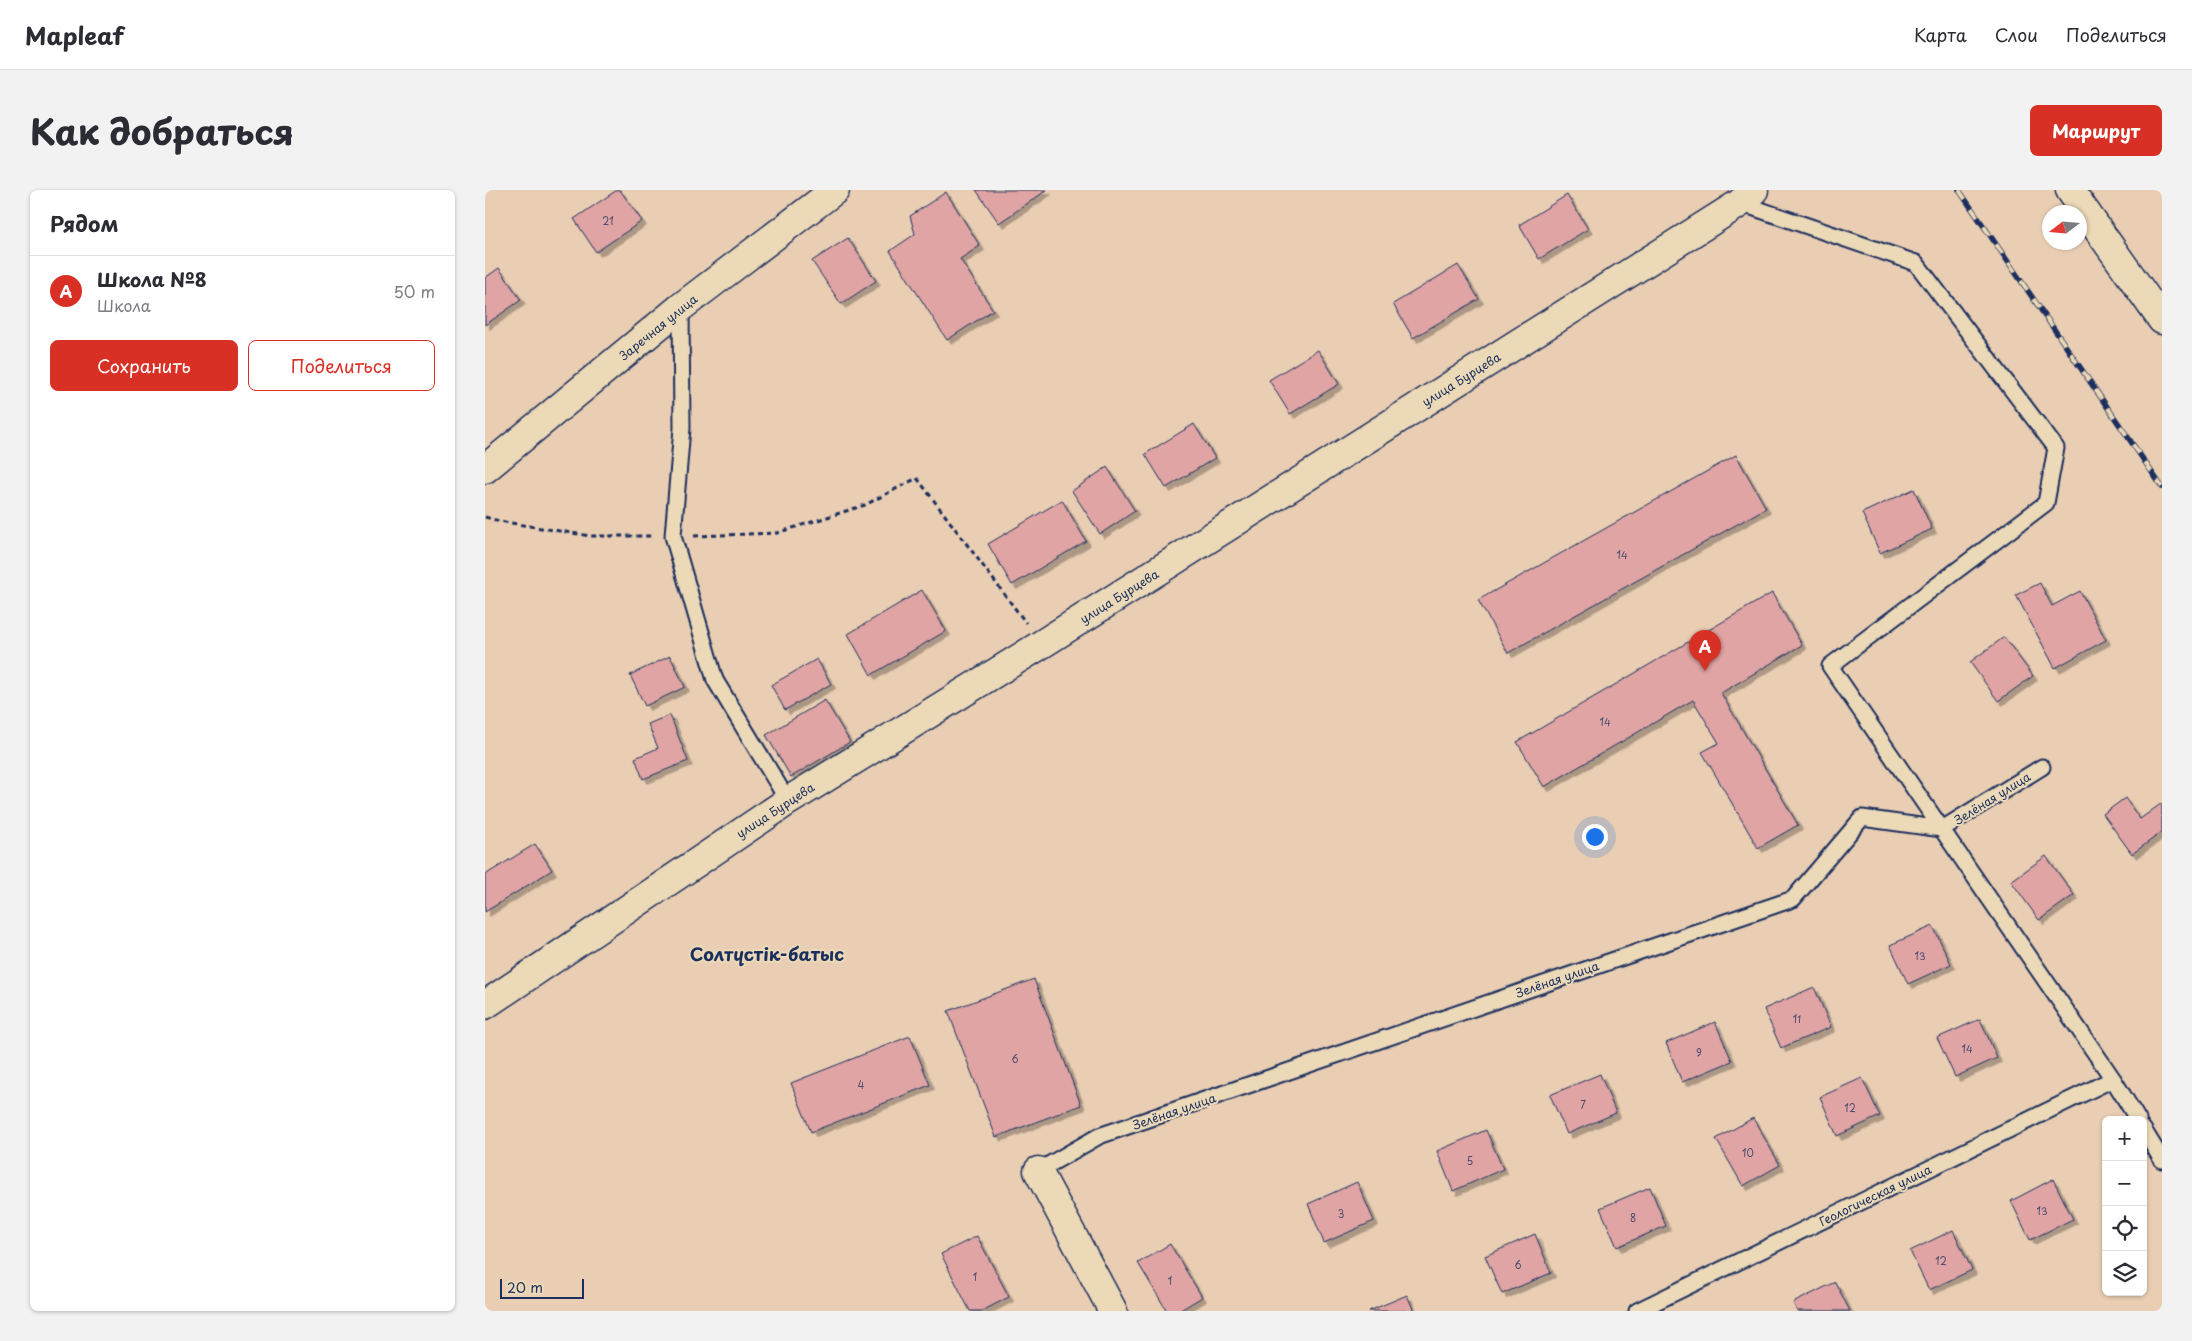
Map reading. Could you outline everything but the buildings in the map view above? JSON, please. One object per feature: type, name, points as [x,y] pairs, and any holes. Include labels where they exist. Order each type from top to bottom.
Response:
[{"type":"street","name":"Заречная улица","points":[[485,469],[681,307],[835,190]]},
{"type":"street","points":[[2070,190],[2162,320]]},
{"type":"street","name":"улица Бурцева","points":[[485,1005],[788,801],[1042,644],[1747,197]]},
{"type":"street","points":[[1038,1171],[1113,1311]]},
{"type":"lane","points":[[1747,197],[1916,262],[2057,448],[2046,503],[1830,666],[2113,1080],[2136,1116]]},
{"type":"lane","points":[[681,307],[682,428],[673,536],[715,680],[788,801]]},
{"type":"lane","name":"Зелёная улица","points":[[1038,1171],[1099,1136],[1793,899],[1862,818],[1942,829],[2042,767]]},
{"type":"lane","name":"Геологическая улица","points":[[1637,1311],[2113,1080]]},
{"type":"lane","points":[[2147,1136],[2162,1160]]},
{"type":"path","points":[[485,516],[499,521],[590,536],[777,533],[865,505],[917,478],[962,535],[1042,644]]},
{"type":"railway","points":[[1959,190],[2162,487]]},
{"type":"place","name":"Школа №8","points":[[1705,671]]},
{"type":"district","name":"Солтүстік-батыс","points":[[767,953]]}]
